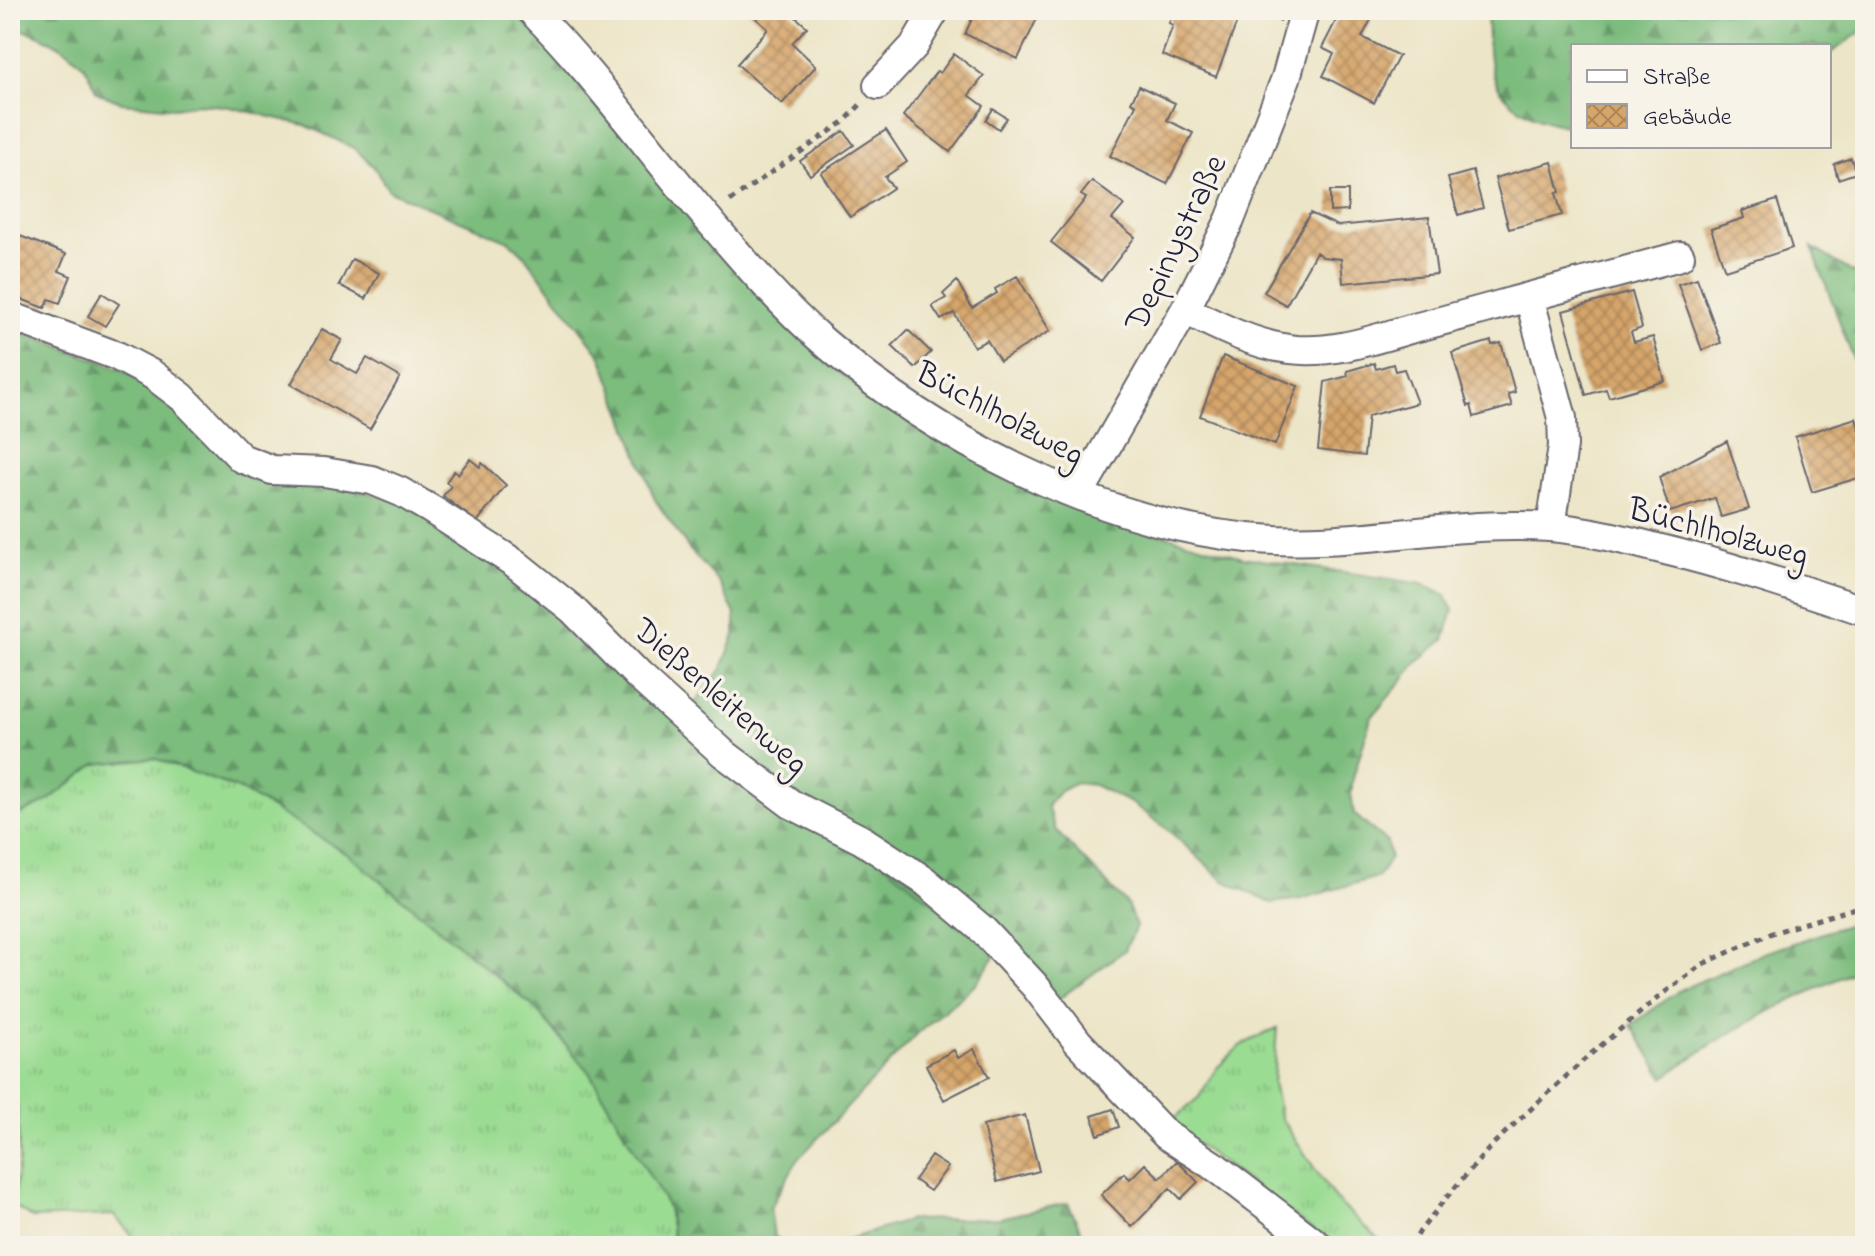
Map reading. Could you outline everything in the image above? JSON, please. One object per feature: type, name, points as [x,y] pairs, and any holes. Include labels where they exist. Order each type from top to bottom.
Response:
[{"type":"street","name":"Büchlholzweg","points":[[531,10],[564,45],[707,218],[821,340],[945,431],[1033,475],[1147,518],[1248,538],[1310,539],[1428,530],[1551,527],[1616,537],[1772,579],[1865,611]]},
{"type":"street","points":[[878,85],[914,46],[935,10]]},
{"type":"street","name":"Depinystraße","points":[[1079,494],[1185,310],[1230,220],[1286,78],[1305,10]]},
{"type":"street","points":[[1185,310],[1227,331],[1262,343],[1316,351],[1348,346],[1680,256]]},
{"type":"street","points":[[1529,297],[1562,418],[1563,446],[1551,527]]},
{"type":"street","name":"Dießenleitenweg","points":[[10,316],[117,356],[153,375],[182,397],[241,458],[272,470],[324,472],[372,480],[422,504],[516,564],[572,609],[639,677],[723,753],[791,804],[862,840],[925,881],[983,930],[1035,986],[1078,1042],[1166,1135],[1217,1168],[1319,1246]]},
{"type":"path","points":[[707,218],[845,121]]},
{"type":"path","points":[[1411,1246],[1436,1210],[1493,1144],[1586,1058],[1660,996],[1703,964],[1769,934],[1865,905]]},
{"type":"green space","points":[[10,10],[519,10],[799,333],[846,378],[912,422],[1115,521],[1243,557],[1423,584],[1446,595],[1453,611],[1444,640],[1419,660],[1371,718],[1353,778],[1351,794],[1354,814],[1387,842],[1390,858],[1378,877],[1301,899],[1271,903],[1224,881],[1166,828],[1131,803],[1094,785],[1076,783],[1060,791],[1047,806],[1056,831],[1127,904],[1136,926],[1125,950],[1056,1001],[814,807],[687,713],[721,670],[735,635],[735,614],[719,582],[689,549],[655,500],[601,356],[524,255],[509,241],[389,191],[374,167],[354,148],[305,125],[225,106],[197,104],[174,108],[123,103],[96,92],[85,67],[61,46],[10,27]]},
{"type":"green space","points":[[1487,10],[1865,10],[1865,29],[1831,53],[1831,44],[1571,44],[1571,127],[1548,122],[1525,112],[1505,96],[1493,74]]},
{"type":"green space","points":[[1812,247],[1865,280],[1865,389],[1864,388]]},
{"type":"green space","points":[[10,328],[124,370],[198,426],[323,481],[402,502],[502,565],[611,659],[923,888],[996,955],[975,985],[919,1032],[798,1159],[770,1208],[774,1236],[790,1246],[674,1246],[668,1207],[589,1072],[534,1007],[349,855],[241,790],[154,758],[96,764],[46,802],[10,819]]},
{"type":"green space","points":[[154,758],[241,790],[350,855],[534,1007],[589,1072],[668,1207],[674,1246],[236,1246],[234,1241],[219,1236],[214,1246],[141,1246],[114,1215],[32,1218],[13,1205],[19,1159],[18,1113],[10,1052],[10,819],[46,802],[96,764]]},
{"type":"green space","points":[[1865,919],[1865,967],[1736,1030],[1664,1078],[1631,1025],[1680,990],[1764,953]]},
{"type":"green space","points":[[1277,1028],[1273,1084],[1281,1118],[1335,1199],[1377,1238],[1396,1246],[1334,1246],[1169,1123],[1199,1097],[1216,1069],[1241,1045]]},
{"type":"green space","points":[[1068,1203],[1088,1246],[827,1246],[910,1220],[999,1218]]},
{"type":"building","points":[[747,10],[788,10],[807,27],[792,43],[816,66],[782,104],[737,64],[768,29]]},
{"type":"building","points":[[976,10],[1041,10],[1018,59],[965,34]]},
{"type":"building","points":[[1174,10],[1210,10],[1237,22],[1216,77],[1162,55],[1173,25],[1169,23]]},
{"type":"building","points":[[1251,10],[1284,10],[1280,21]]},
{"type":"building","points":[[1341,11],[1372,18],[1362,37],[1399,56],[1374,103],[1323,76],[1334,54],[1322,48]]},
{"type":"building","points":[[954,54],[984,76],[969,95],[984,106],[950,152],[903,116]]},
{"type":"building","points":[[1139,86],[1175,103],[1167,120],[1193,133],[1167,184],[1110,156],[1136,105],[1131,102]]},
{"type":"building","points":[[993,109],[1007,118],[999,129],[986,120]]},
{"type":"building","points":[[886,130],[907,162],[885,177],[893,188],[850,217],[821,173]]},
{"type":"building","points":[[844,131],[854,145],[810,175],[800,161]]},
{"type":"building","points":[[1851,158],[1856,173],[1838,179],[1834,164]]},
{"type":"building","points":[[1552,162],[1562,215],[1509,229],[1495,178]]},
{"type":"building","points":[[1473,171],[1483,208],[1458,215],[1448,178]]},
{"type":"building","points":[[1092,181],[1124,205],[1112,219],[1135,237],[1101,281],[1051,242],[1086,198],[1081,195]]},
{"type":"building","points":[[1330,191],[1348,191],[1348,211],[1330,212]]},
{"type":"building","points":[[1777,200],[1792,248],[1725,270],[1711,229],[1744,218],[1742,211]]},
{"type":"building","points":[[1310,213],[1338,226],[1429,217],[1437,274],[1343,283],[1341,259],[1323,257],[1316,252],[1286,305],[1264,292]]},
{"type":"building","points":[[10,232],[66,254],[59,271],[71,276],[60,303],[49,299],[45,308],[10,295]]},
{"type":"building","points":[[352,259],[379,273],[366,299],[339,285]]},
{"type":"building","points":[[1017,276],[1050,331],[1000,361],[987,340],[974,347],[954,313],[941,320],[932,306],[946,298],[943,294],[957,281],[972,308]]},
{"type":"building","points":[[1697,278],[1721,343],[1702,350],[1678,284]]},
{"type":"building","points":[[1632,292],[1642,328],[1631,332],[1634,342],[1653,337],[1665,381],[1609,397],[1606,389],[1586,395],[1563,311]]},
{"type":"building","points":[[102,293],[119,304],[105,326],[88,316]]},
{"type":"building","points":[[322,329],[342,340],[331,359],[357,374],[367,358],[400,377],[370,429],[291,384]]},
{"type":"building","points":[[908,330],[931,352],[915,368],[892,346]]},
{"type":"building","points":[[1491,341],[1492,345],[1501,343],[1515,392],[1508,394],[1512,406],[1474,417],[1452,353]]},
{"type":"building","points":[[1223,356],[1298,386],[1275,445],[1200,416]]},
{"type":"building","points":[[1374,363],[1376,369],[1393,364],[1395,371],[1404,369],[1417,403],[1368,416],[1364,456],[1318,450],[1325,382],[1348,376],[1347,371]]},
{"type":"building","points":[[1856,418],[1865,446],[1865,476],[1812,492],[1795,437]]},
{"type":"building","points":[[1727,441],[1749,509],[1721,517],[1715,498],[1670,512],[1659,477]]},
{"type":"building","points":[[470,459],[480,467],[482,463],[506,485],[477,522],[443,496],[451,486],[446,482],[454,471],[458,474]]},
{"type":"building","points":[[974,1049],[989,1077],[944,1100],[926,1065],[954,1050],[958,1058]]},
{"type":"building","points":[[1113,1109],[1119,1127],[1098,1135],[1092,1116]]},
{"type":"building","points":[[1025,1115],[1039,1171],[997,1182],[983,1126]]},
{"type":"building","points":[[931,1156],[948,1167],[930,1191],[914,1180]]},
{"type":"building","points":[[1177,1161],[1198,1182],[1181,1199],[1170,1188],[1132,1227],[1101,1195],[1124,1173],[1130,1179],[1145,1164],[1160,1178]]}]
